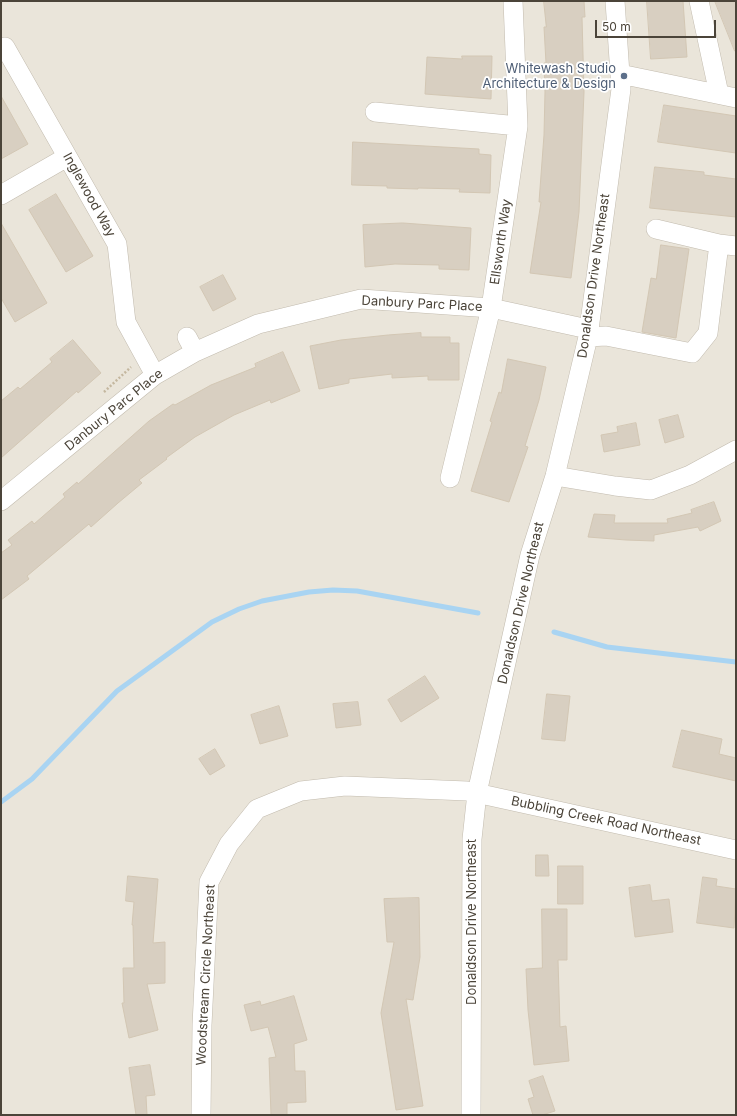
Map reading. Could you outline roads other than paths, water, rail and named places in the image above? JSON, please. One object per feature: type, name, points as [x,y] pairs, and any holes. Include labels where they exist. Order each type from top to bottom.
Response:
[{"type":"street","name":"Ellsworth Way","points":[[450,478],[491,308],[518,126],[514,1]]},
{"type":"street","name":"Donaldson Drive Northeast","points":[[471,1115],[472,840],[477,793],[530,555],[555,476],[588,333],[620,89],[615,1]]},
{"type":"street","points":[[620,74],[728,96],[699,1]]},
{"type":"street","name":"Inglewood Way","points":[[5,47],[117,244],[126,322],[155,375]]},
{"type":"street","points":[[375,112],[518,126]]},
{"type":"street","points":[[1,195],[67,157]]},
{"type":"street","points":[[656,229],[728,245]]},
{"type":"street","name":"Danbury Parc Place","points":[[1,501],[191,345],[258,324],[361,299],[491,308],[588,333],[692,352],[708,333],[728,245]]},
{"type":"street","points":[[555,476],[615,486],[651,490],[690,475],[736,450]]},
{"type":"street","name":"Woodstream Circle Northeast","points":[[201,1115],[202,1025],[209,882],[229,844],[257,809],[301,791],[345,786],[467,790],[477,793]]},
{"type":"street","name":"Bubbling Creek Road Northeast","points":[[477,793],[736,850]]},
{"type":"waterway","points":[[1,802],[32,779],[117,691],[212,622],[239,609],[262,601],[309,592],[333,590],[357,591],[478,613]]},
{"type":"waterway","points":[[554,632],[607,647],[736,662]]},
{"type":"place","name":"Whitewash Studio Architecture & Design","points":[[624,76]]}]
